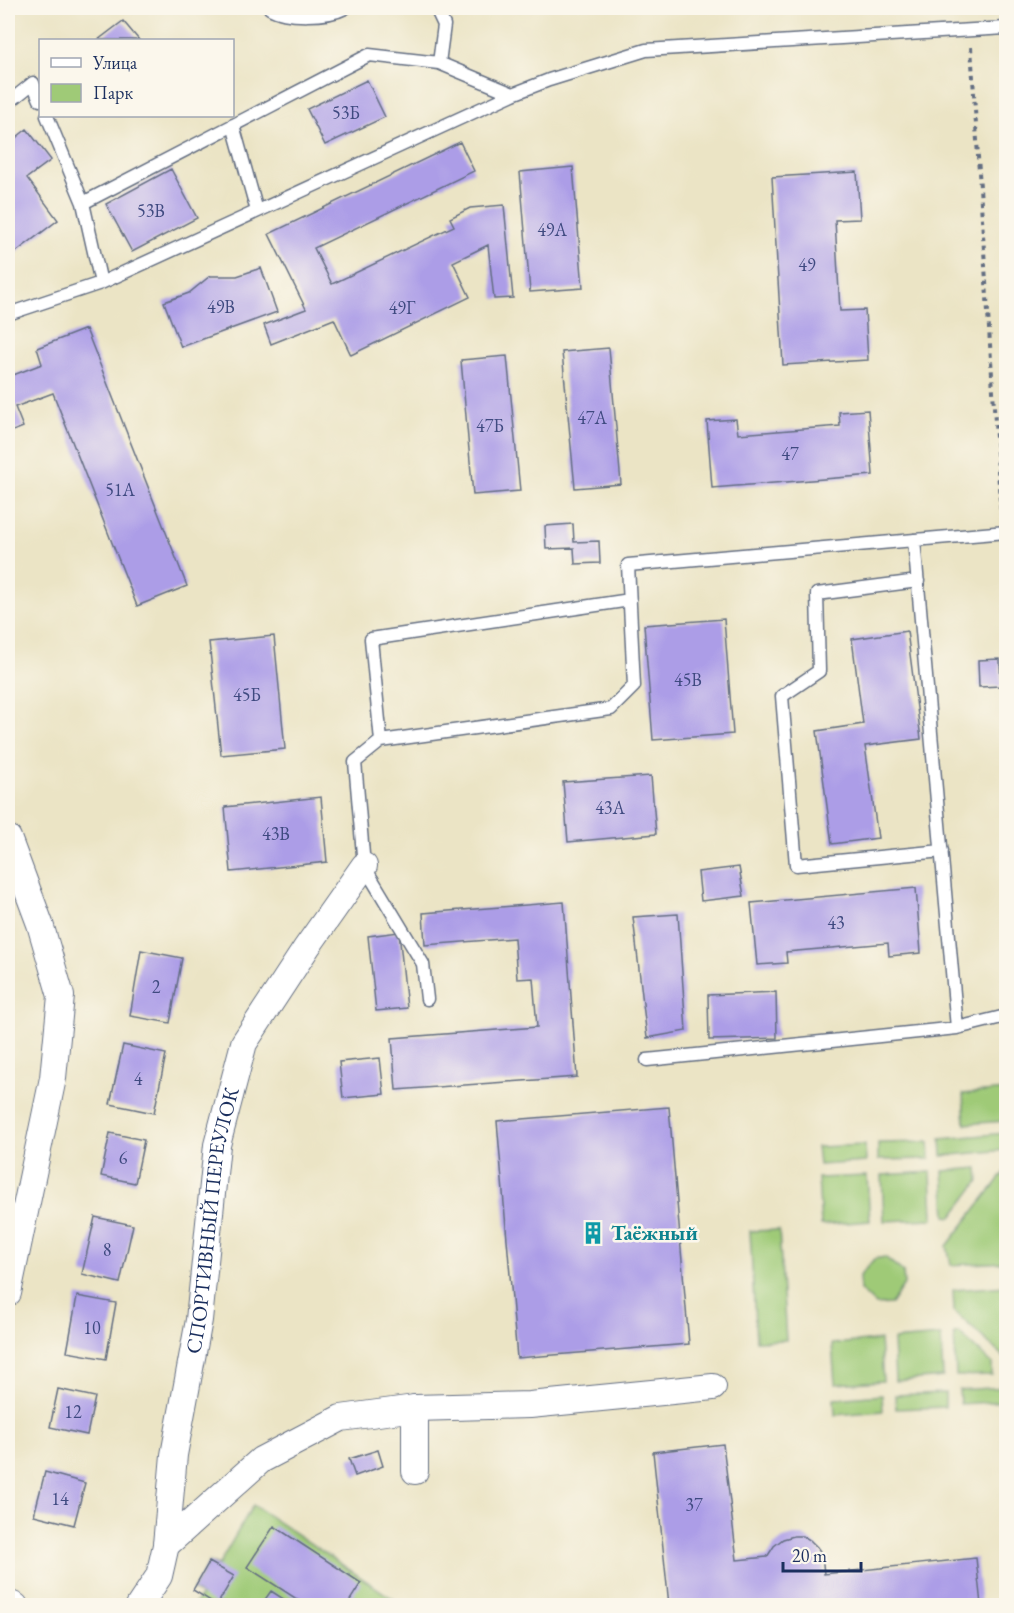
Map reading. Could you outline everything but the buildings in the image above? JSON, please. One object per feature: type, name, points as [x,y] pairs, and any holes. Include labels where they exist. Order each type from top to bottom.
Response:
[{"type":"street","points":[[8,838],[40,924],[61,996],[53,1078],[8,1293]]},
{"type":"street","name":"СПОРТИВНЫЙ ПЕРЕУЛОК","points":[[139,1605],[159,1576],[166,1545],[174,1455],[198,1320],[217,1145],[244,1043],[364,866]]},
{"type":"street","points":[[166,1545],[261,1460],[341,1418],[415,1408],[530,1404],[713,1387]]},
{"type":"street","points":[[415,1408],[415,1471]]},
{"type":"street","points":[[8,1603],[15,1605]]},
{"type":"lane","points":[[270,8],[304,15],[339,11],[345,8]]},
{"type":"lane","points":[[436,8],[444,25],[440,63]]},
{"type":"lane","points":[[8,314],[101,283],[513,94],[549,80],[646,50],[1006,28]]},
{"type":"lane","points":[[83,202],[369,55],[440,63],[513,94]]},
{"type":"lane","points":[[8,103],[33,83],[39,98]]},
{"type":"lane","points":[[47,117],[83,202],[101,283]]},
{"type":"lane","points":[[233,125],[257,211]]},
{"type":"lane","points":[[427,999],[423,964],[364,866],[355,762],[381,741],[611,709],[634,686],[628,565],[1004,533]]},
{"type":"lane","points":[[914,540],[957,1028]]},
{"type":"lane","points":[[918,581],[816,594],[819,671],[782,696],[796,865],[942,851]]},
{"type":"lane","points":[[381,741],[371,639],[630,600]]},
{"type":"lane","points":[[647,1060],[957,1028],[1006,1016]]},
{"type":"path","points":[[970,30],[1004,533],[1006,594]]},
{"type":"green space","points":[[1006,1090],[1006,1121],[965,1124],[963,1094]]},
{"type":"green space","points":[[1006,1133],[1006,1150],[942,1156],[941,1139]]},
{"type":"green space","points":[[929,1142],[930,1159],[878,1160],[878,1143]]},
{"type":"green space","points":[[865,1145],[866,1162],[819,1165],[817,1147]]},
{"type":"green space","points":[[978,1168],[979,1181],[952,1217],[946,1216],[943,1171]]},
{"type":"green space","points":[[1006,1170],[1006,1262],[951,1265],[947,1246]]},
{"type":"green space","points":[[931,1172],[933,1219],[884,1221],[882,1175]]},
{"type":"green space","points":[[867,1176],[870,1221],[821,1225],[818,1178]]},
{"type":"green space","points":[[779,1230],[786,1340],[756,1341],[750,1231]]},
{"type":"green space","points":[[885,1257],[903,1272],[904,1284],[891,1304],[876,1305],[860,1290],[859,1277],[874,1259]]},
{"type":"green space","points":[[1006,1286],[1006,1359],[954,1311],[953,1290]]},
{"type":"green space","points":[[959,1333],[992,1363],[992,1375],[956,1376],[954,1334]]},
{"type":"green space","points":[[941,1336],[943,1377],[895,1381],[893,1340]]},
{"type":"green space","points":[[880,1340],[883,1381],[835,1384],[832,1344]]},
{"type":"green space","points":[[1006,1387],[1006,1401],[960,1404],[959,1390]]},
{"type":"green space","points":[[945,1393],[945,1407],[896,1409],[895,1395]]},
{"type":"green space","points":[[882,1395],[883,1411],[835,1415],[834,1399]]},
{"type":"green space","points":[[253,1505],[402,1605],[194,1605],[201,1595],[193,1590],[209,1562],[218,1566]]},
{"type":"place","name":"Таёжный","points":[[593,1233]]}]
